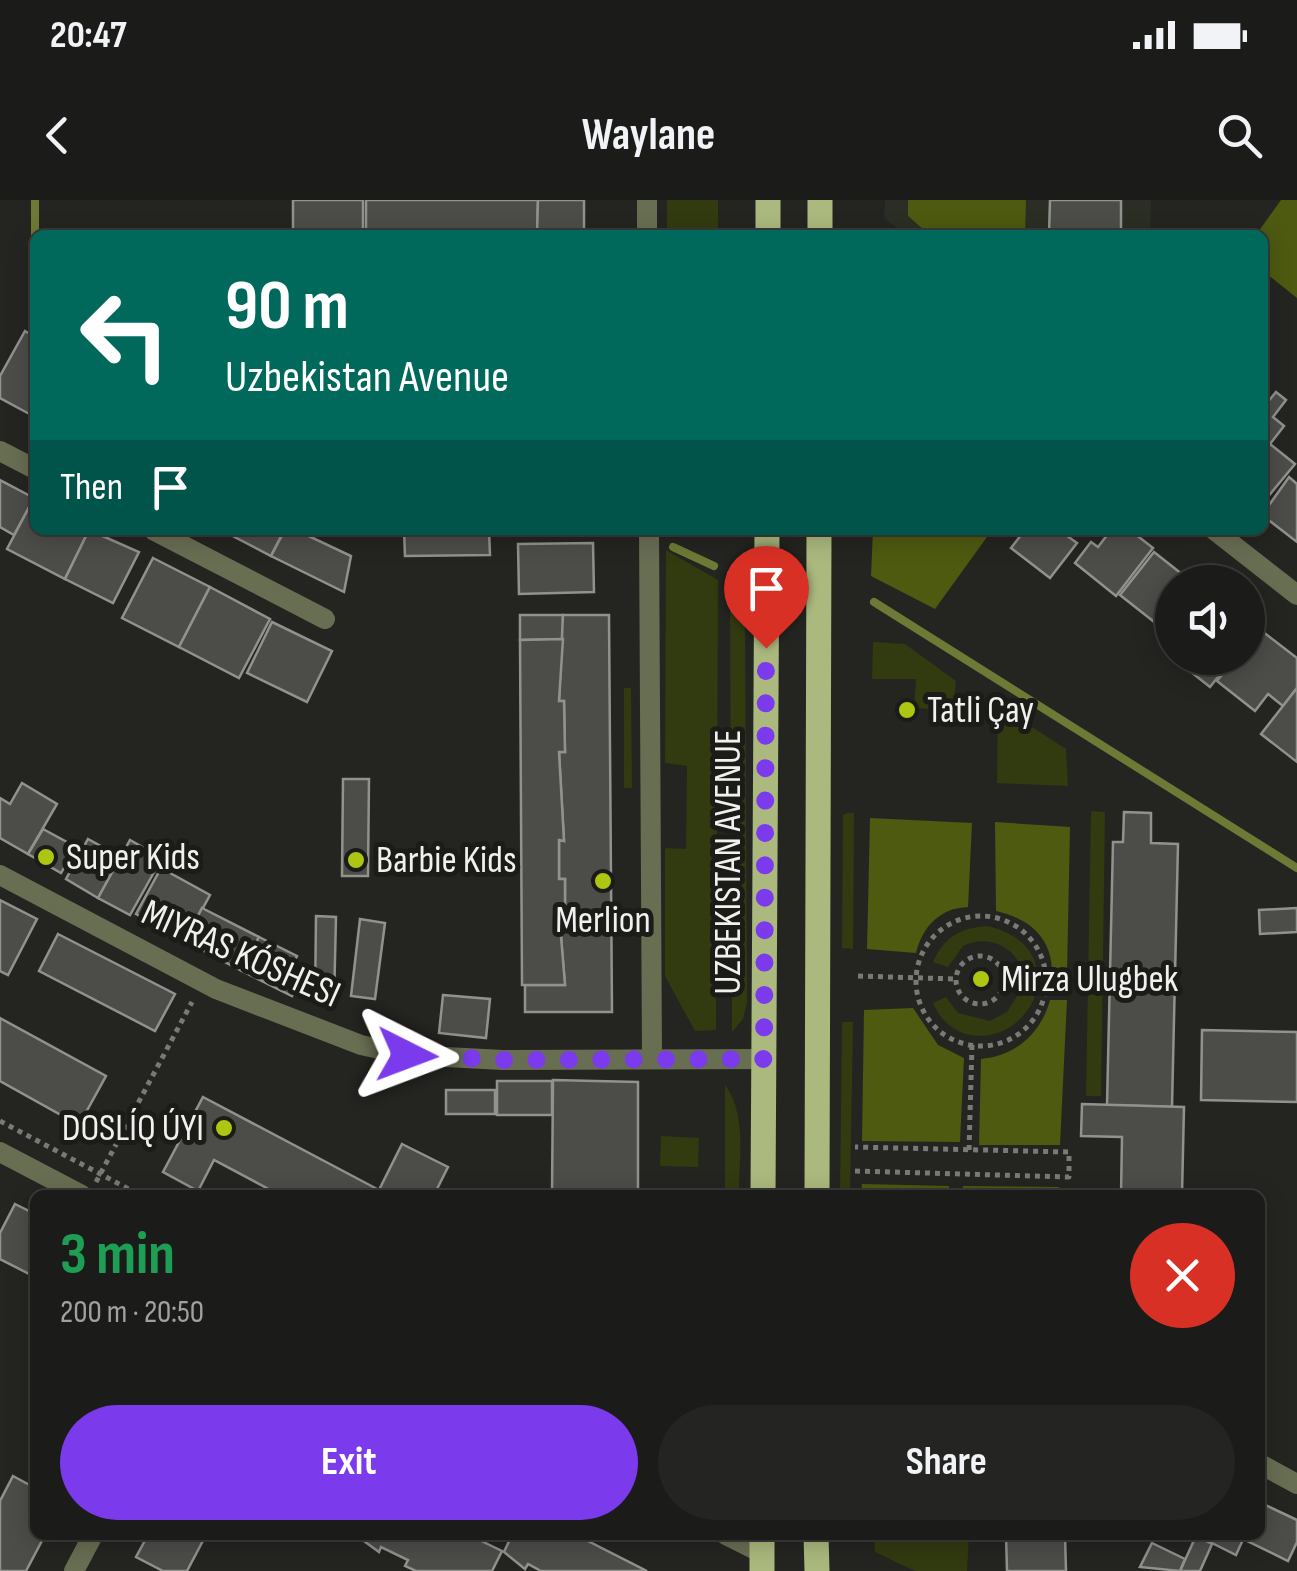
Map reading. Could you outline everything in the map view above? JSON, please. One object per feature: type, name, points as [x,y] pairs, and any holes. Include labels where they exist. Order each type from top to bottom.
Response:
[{"type":"main road","points":[[768,200],[768,230]]},
{"type":"main road","points":[[820,200],[820,230]]},
{"type":"main road","name":"UZBEKISTAN AVENUE","points":[[763,1190],[766,535]]},
{"type":"main road","points":[[816,1190],[819,535]]},
{"type":"main road","points":[[816,1540],[817,1571]]},
{"type":"street","points":[[646,200],[647,230]]},
{"type":"street","points":[[0,451],[30,466]]},
{"type":"street","points":[[163,535],[325,618]]},
{"type":"street","name":"UZBEKISTAN AVENUE","points":[[649,535],[652,1056]]},
{"type":"street","points":[[1220,535],[1297,595]]},
{"type":"street","name":"MIYRAS KÓSHESI","points":[[0,875],[202,982],[361,1045],[407,1055],[503,1060],[652,1056],[764,1059]]},
{"type":"street","points":[[0,1152],[76,1190]]},
{"type":"street","points":[[1265,1467],[1297,1484]]},
{"type":"street","points":[[74,1571],[90,1540]]},
{"type":"street","points":[[736,1540],[762,1553]]},
{"type":"path","points":[[971,916],[1014,924],[1032,939],[1042,958],[1047,981],[1034,1020],[1000,1044],[972,1045],[941,1033],[926,1018],[915,978],[920,956],[932,937],[971,916]]},
{"type":"path","points":[[980,956],[1000,966],[1005,980],[993,1001],[977,1004],[962,996],[956,979],[966,961],[980,956]]},
{"type":"path","points":[[858,976],[956,979]]},
{"type":"path","points":[[89,1190],[202,982]]},
{"type":"path","points":[[969,1150],[972,1045]]},
{"type":"path","points":[[0,1121],[130,1190]]},
{"type":"path","points":[[855,1171],[1068,1177],[1069,1152],[856,1147]]},
{"type":"shaded area","points":[[885,200],[1151,200],[1150,230],[900,230],[884,218]]},
{"type":"green space","points":[[667,200],[718,200],[718,230],[667,230]]},
{"type":"green space","points":[[908,200],[1026,200],[1025,230],[924,230],[908,216]]},
{"type":"green space","points":[[1281,200],[1297,200],[1297,298],[1268,275],[1268,230],[1260,230]]},
{"type":"green space","points":[[873,535],[988,535],[935,609],[871,576]]},
{"type":"green space","points":[[666,550],[718,580],[716,1030],[695,1031],[665,976],[665,848],[686,849],[687,766],[665,763]]},
{"type":"green space","points":[[730,605],[745,614],[747,1003],[743,1019],[732,1032]]},
{"type":"green space","points":[[873,642],[905,644],[956,681],[953,710],[914,708],[916,679],[872,679]]},
{"type":"green space","points":[[624,688],[631,688],[632,788],[624,788]]},
{"type":"green space","points":[[998,705],[1066,749],[1068,786],[997,783]]},
{"type":"green space","points":[[1091,811],[1105,812],[1101,1096],[1086,1096]]},
{"type":"green space","points":[[854,813],[853,949],[842,948],[843,815]]},
{"type":"green space","points":[[870,818],[972,823],[968,907],[949,911],[934,920],[916,953],[867,949]]},
{"type":"green space","points":[[995,822],[1070,827],[1067,973],[1052,972],[1043,939],[1028,924],[996,911]]},
{"type":"green space","points":[[987,926],[1020,941],[1031,954],[1037,972],[1023,973],[1008,949],[982,941],[963,946],[948,967],[933,962],[954,935]]},
{"type":"green space","points":[[1019,993],[1035,996],[1027,1012],[1015,1024],[986,1036],[955,1029],[933,1003],[946,997],[958,1013],[990,1021],[1007,1012]]},
{"type":"green space","points":[[1050,1000],[1067,1000],[1060,1145],[979,1145],[981,1059],[1005,1053],[1025,1041],[1040,1023]]},
{"type":"green space","points":[[913,1008],[938,1045],[964,1058],[960,1142],[862,1141],[864,1010]]},
{"type":"green space","points":[[842,1022],[853,1022],[850,1190],[840,1190]]},
{"type":"green space","points":[[725,1085],[739,1123],[740,1152],[739,1190],[725,1190]]},
{"type":"green space","points":[[661,1136],[699,1138],[698,1167],[660,1166]]},
{"type":"green space","points":[[862,1184],[949,1186],[949,1190],[861,1190]]},
{"type":"green space","points":[[963,1186],[1059,1187],[1059,1190],[963,1190]]},
{"type":"green space","points":[[874,1540],[969,1540],[967,1571],[915,1571],[875,1552]]},
{"type":"building","points":[[293,200],[363,200],[363,230],[293,230]]},
{"type":"building","points":[[366,200],[538,200],[537,230],[366,230]]},
{"type":"building","points":[[538,200],[584,200],[584,230],[537,230]]},
{"type":"building","points":[[1050,200],[1121,200],[1121,230],[1049,230]]},
{"type":"building","points":[[25,331],[30,334],[30,414],[0,398],[0,376]]},
{"type":"building","points":[[1276,392],[1286,400],[1273,417],[1284,426],[1270,444],[1295,464],[1268,497],[1268,402]]},
{"type":"building","points":[[1289,477],[1297,484],[1297,542],[1268,520],[1268,507]]},
{"type":"building","points":[[0,480],[30,496],[30,505],[14,535],[0,527]]},
{"type":"building","points":[[30,506],[30,535],[87,535],[65,579],[7,549]]},
{"type":"building","points":[[87,535],[100,535],[139,552],[113,603],[65,579]]},
{"type":"building","points":[[231,535],[282,535],[271,556]]},
{"type":"building","points":[[282,535],[307,535],[351,556],[344,592],[271,556]]},
{"type":"building","points":[[404,535],[489,535],[490,555],[405,556]]},
{"type":"building","points":[[1021,535],[1066,535],[1077,543],[1050,578],[1011,548]]},
{"type":"building","points":[[1107,535],[1136,535],[1153,548],[1116,596],[1075,563],[1091,542],[1098,547]]},
{"type":"building","points":[[593,543],[594,592],[519,594],[518,544]]},
{"type":"building","points":[[1154,552],[1170,565],[1155,565],[1155,623],[1120,595]]},
{"type":"building","points":[[153,558],[210,587],[179,647],[122,618]]},
{"type":"building","points":[[210,587],[270,619],[239,678],[179,647]]},
{"type":"building","points":[[520,615],[563,615],[563,639],[520,640]]},
{"type":"building","points":[[563,615],[609,615],[612,1012],[525,1012],[525,985],[565,985],[560,924],[565,924],[565,879],[559,879],[559,840],[564,841],[559,752],[565,752],[564,701],[559,701]]},
{"type":"building","points":[[272,622],[332,651],[307,702],[247,673]]},
{"type":"building","points":[[1265,633],[1297,658],[1297,688],[1283,706],[1268,694],[1255,711],[1217,681],[1222,675],[1265,675]]},
{"type":"building","points":[[563,639],[559,701],[564,701],[565,752],[559,752],[564,841],[559,840],[559,879],[565,879],[565,924],[560,924],[565,985],[522,985],[520,640]]},
{"type":"building","points":[[1195,675],[1220,675],[1210,687]]},
{"type":"building","points":[[1297,688],[1297,762],[1261,734]]},
{"type":"building","points":[[343,779],[369,779],[368,876],[342,876]]},
{"type":"building","points":[[22,783],[57,804],[28,854],[0,838],[0,798],[10,804]]},
{"type":"building","points":[[1124,812],[1151,813],[1151,843],[1178,844],[1172,1107],[1107,1105],[1113,842],[1123,842]]},
{"type":"building","points":[[43,829],[76,847],[61,873],[28,854]]},
{"type":"building","points":[[88,839],[121,857],[98,898],[66,879]]},
{"type":"building","points":[[130,840],[162,858],[130,915],[98,898]]},
{"type":"building","points":[[161,868],[210,895],[185,941],[136,914]]},
{"type":"building","points":[[0,900],[37,919],[8,975],[0,971]]},
{"type":"building","points":[[202,908],[259,937],[242,971],[185,941]]},
{"type":"building","points":[[1297,908],[1297,932],[1260,934],[1259,910]]},
{"type":"building","points":[[316,916],[336,917],[334,1002],[315,1002]]},
{"type":"building","points":[[360,919],[385,923],[375,999],[351,996]]},
{"type":"building","points":[[58,934],[175,994],[155,1031],[39,971]]},
{"type":"building","points":[[259,937],[297,956],[291,968],[303,974],[292,996],[242,971]]},
{"type":"building","points":[[443,995],[490,999],[486,1038],[439,1033]]},
{"type":"building","points":[[0,1018],[106,1076],[79,1125],[0,1081]]},
{"type":"building","points":[[1202,1030],[1297,1032],[1297,1102],[1201,1100]]},
{"type":"building","points":[[553,1080],[638,1082],[638,1190],[552,1190]]},
{"type":"building","points":[[497,1081],[552,1081],[552,1115],[497,1115]]},
{"type":"building","points":[[446,1090],[495,1090],[495,1114],[446,1114]]},
{"type":"building","name":"DOSLÍQ ÚYI","points":[[203,1097],[380,1190],[271,1190],[214,1160],[199,1190],[163,1172]]},
{"type":"building","points":[[1082,1104],[1184,1107],[1182,1190],[1121,1190],[1122,1137],[1081,1136]]},
{"type":"building","points":[[402,1144],[448,1167],[436,1190],[379,1190]]},
{"type":"building","points":[[15,1204],[30,1212],[30,1274],[0,1259],[0,1233]]},
{"type":"building","points":[[13,1476],[30,1485],[30,1540],[42,1540],[26,1571],[0,1571],[0,1501]]},
{"type":"building","points":[[1265,1505],[1297,1520],[1297,1542],[1288,1561],[1245,1540],[1265,1540]]},
{"type":"building","points":[[145,1540],[203,1540],[187,1571],[163,1571],[136,1557]]},
{"type":"building","points":[[362,1540],[479,1540],[502,1551],[492,1571],[416,1571],[405,1566],[408,1560],[381,1547],[379,1552]]},
{"type":"building","points":[[510,1540],[586,1540],[647,1571],[541,1571],[528,1564],[525,1569],[504,1552]]},
{"type":"building","points":[[1006,1540],[1065,1540],[1066,1571],[1007,1571]]},
{"type":"building","points":[[1194,1540],[1212,1544],[1200,1571],[1180,1571]]},
{"type":"building","points":[[1206,1540],[1243,1540],[1236,1555]]},
{"type":"building","points":[[1152,1543],[1185,1559],[1180,1571],[1140,1567]]},
{"type":"waterway","points":[[35,200],[35,230]]},
{"type":"waterway","points":[[673,547],[714,566]]},
{"type":"waterway","points":[[874,602],[1297,868]]},
{"type":"place","name":"Tatli Çay","points":[[907,710]]},
{"type":"place","name":"Super Kids","points":[[46,857]]},
{"type":"place","name":"Barbie Kids","points":[[356,860]]},
{"type":"place","name":"Merlion","points":[[603,881]]},
{"type":"place","name":"Mirza Ulugbek","points":[[981,979]]},
{"type":"place","name":"DOSLÍQ ÚYI","points":[[224,1128]]},
{"type":"route","points":[[407,1055],[503,1060],[652,1056],[764,1059],[766,648]]}]
